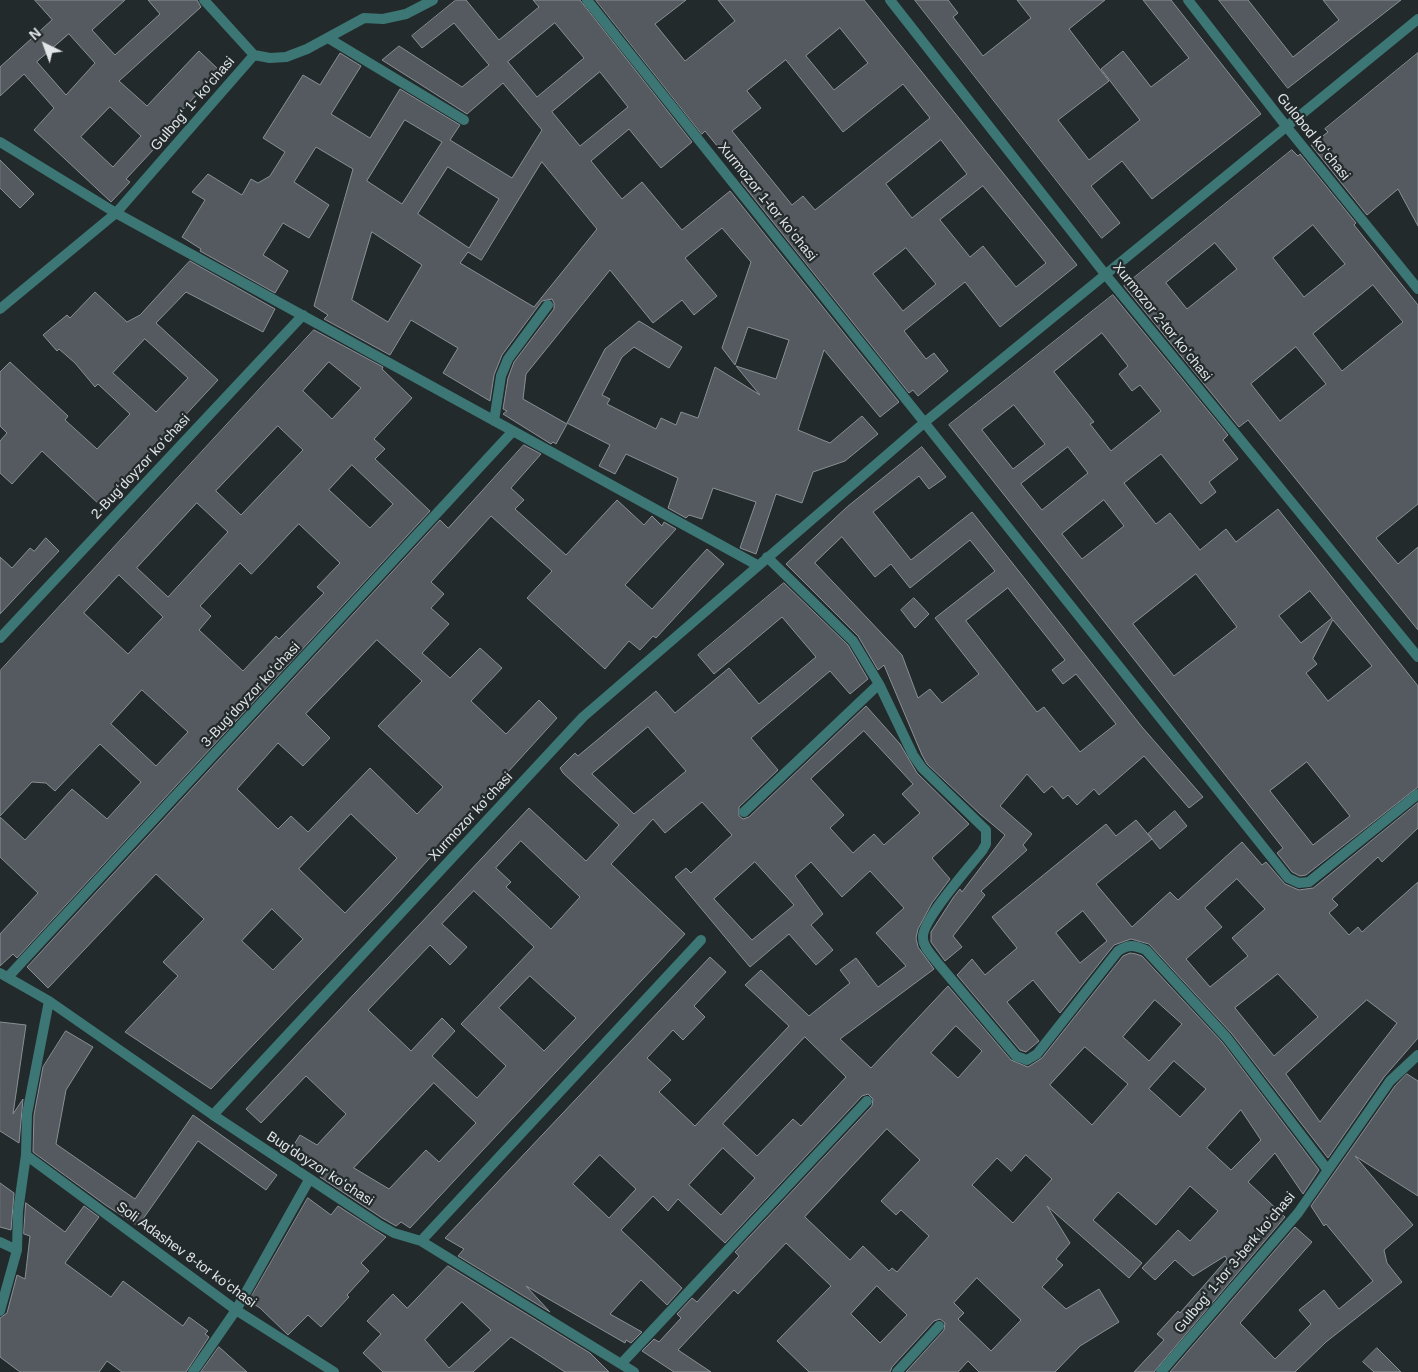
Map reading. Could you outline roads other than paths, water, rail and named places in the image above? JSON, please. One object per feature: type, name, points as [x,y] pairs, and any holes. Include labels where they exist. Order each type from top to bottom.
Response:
[{"type":"street","points":[[204,0],[254,55]]},
{"type":"street","name":"Gulbogʻ 1- koʻchasi","points":[[0,309],[116,213],[254,55],[270,58],[286,57],[328,38],[364,18],[383,19],[406,14],[433,0]]},
{"type":"street","name":"Xurmozor 1-tor koʻchasi","points":[[587,0],[1288,878],[1299,883],[1309,882],[1418,794]]},
{"type":"street","name":"Xurmozor 2-tor koʻchasi","points":[[890,0],[1105,274],[1418,657]]},
{"type":"street","name":"Gulobod koʻchasi","points":[[1188,0],[1286,126],[1418,289]]},
{"type":"street","name":"Xurmozor koʻchasi","points":[[213,1115],[583,717],[925,422],[1418,19]]},
{"type":"street","points":[[328,38],[464,120]]},
{"type":"street","points":[[0,142],[116,213],[758,565]]},
{"type":"street","points":[[494,421],[501,376],[508,358],[548,305]]},
{"type":"street","name":"2-Bugʻdoyzor koʻchasi","points":[[0,638],[303,315]]},
{"type":"street","name":"3-Bugʻdoyzor koʻchasi","points":[[4,975],[514,431]]},
{"type":"street","points":[[767,557],[853,641],[880,684],[913,755],[922,768],[986,830],[986,844],[930,917],[923,931],[922,939],[925,947],[936,962],[1016,1056],[1027,1060],[1037,1054],[1118,951],[1126,946],[1134,945],[1146,950],[1227,1038],[1327,1169]]},
{"type":"street","points":[[744,812],[880,684]]},
{"type":"street","points":[[421,1241],[701,940]]},
{"type":"street","name":"Bug'doyzor koʻchasi","points":[[4,975],[49,1001],[309,1180],[394,1233],[421,1241],[634,1372]]},
{"type":"street","points":[[0,1311],[17,1250],[18,1211],[26,1155],[27,1114],[49,1001]]},
{"type":"street","name":"Gulbogʻ 1-tor 3-berk koʻchasi","points":[[1161,1372],[1298,1213],[1390,1080],[1418,1055]]},
{"type":"street","points":[[621,1364],[867,1101]]},
{"type":"street","name":"Soli Adashev 8-tor koʻchasi","points":[[26,1155],[236,1310],[334,1372]]},
{"type":"street","points":[[193,1372],[236,1310],[309,1180]]},
{"type":"street","points":[[0,1242],[17,1250]]},
{"type":"street","points":[[897,1372],[939,1326]]}]
